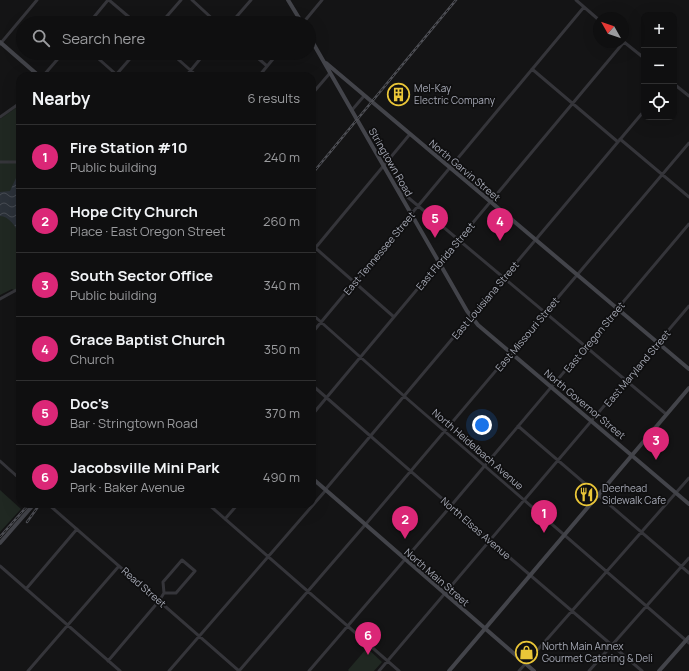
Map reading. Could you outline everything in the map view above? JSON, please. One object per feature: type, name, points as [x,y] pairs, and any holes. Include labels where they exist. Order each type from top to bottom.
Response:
[{"type":"main road","points":[[288,0],[298,16]]},
{"type":"main road","points":[[0,43],[16,57]]},
{"type":"main road","name":"Stringtown Road","points":[[316,48],[439,264],[471,317]]},
{"type":"main road","points":[[20,60],[34,72]]},
{"type":"main road","name":"North Garvin Street","points":[[323,60],[689,369]]},
{"type":"main road","name":"North Governor Street","points":[[471,317],[478,325],[689,504]]},
{"type":"main road","points":[[449,671],[689,388]]},
{"type":"main road","name":"North Main Street","points":[[316,481],[534,671]]},
{"type":"main road","points":[[0,543],[31,508]]},
{"type":"main road","points":[[660,671],[688,640]]},
{"type":"street","points":[[23,16],[37,0]]},
{"type":"street","points":[[95,16],[109,0],[128,16]]},
{"type":"street","points":[[167,16],[181,0]]},
{"type":"street","points":[[192,0],[210,16]]},
{"type":"street","points":[[237,16],[251,0]]},
{"type":"street","points":[[308,16],[322,0]]},
{"type":"street","points":[[576,0],[593,15]]},
{"type":"street","name":"East Tennessee Street","points":[[316,329],[584,7]]},
{"type":"street","points":[[0,43],[16,24]]},
{"type":"street","points":[[629,45],[641,55]]},
{"type":"street","name":"East Florida Street","points":[[316,410],[618,48]]},
{"type":"street","points":[[46,72],[57,60]]},
{"type":"street","points":[[100,60],[113,72]]},
{"type":"street","points":[[119,72],[129,60]]},
{"type":"street","points":[[179,60],[191,70],[199,60]]},
{"type":"street","points":[[260,60],[267,66]]},
{"type":"street","points":[[262,72],[272,60]]},
{"type":"street","points":[[532,69],[689,197]]},
{"type":"street","points":[[316,89],[330,73]]},
{"type":"street","points":[[677,86],[689,96]]},
{"type":"street","points":[[352,110],[364,96]]},
{"type":"street","points":[[0,117],[16,106]]},
{"type":"street","name":"East Louisiana Street","points":[[316,502],[641,114]]},
{"type":"street","points":[[316,245],[410,134]]},
{"type":"street","name":"East Missouri Street","points":[[239,671],[689,143]]},
{"type":"street","points":[[0,162],[16,162]]},
{"type":"street","points":[[396,188],[666,414]]},
{"type":"street","name":"East Oregon Street","points":[[309,671],[689,224]]},
{"type":"street","points":[[316,249],[394,317]]},
{"type":"street","points":[[0,298],[16,290]]},
{"type":"street","name":"East Maryland Street","points":[[379,671],[689,306]]},
{"type":"street","name":"North Heidelbach Avenue","points":[[316,317],[564,535],[688,640]]},
{"type":"street","name":"North Elsas Avenue","points":[[316,388],[642,671]]},
{"type":"street","points":[[518,426],[689,573]]},
{"type":"street","points":[[0,461],[16,475]]},
{"type":"street","points":[[519,671],[689,478]]},
{"type":"street","name":"Read Street","points":[[53,508],[239,671]]},
{"type":"street","points":[[213,508],[399,671]]},
{"type":"street","points":[[225,519],[235,508]]},
{"type":"street","name":"East Louisiana Street","points":[[169,671],[311,508]]},
{"type":"street","points":[[26,589],[77,528]]},
{"type":"street","points":[[589,671],[689,558]]},
{"type":"street","points":[[108,661],[159,601],[164,593],[163,582],[182,560],[195,571],[176,593],[164,593]]},
{"type":"street","points":[[0,566],[120,671]]},
{"type":"street","points":[[30,670],[119,566]]},
{"type":"shaded area","points":[[16,108],[16,292],[12,289],[0,295],[0,119]]},
{"type":"shaded area","points":[[0,490],[16,504],[16,508],[21,509],[0,532]]},
{"type":"shaded area","points":[[367,648],[382,662],[374,671],[349,671],[348,670]]},
{"type":"water","points":[[16,178],[16,228],[9,220],[3,216],[0,216],[0,192],[10,191]]},
{"type":"railway","points":[[316,169],[456,0]]},
{"type":"railway","points":[[0,537],[25,508]]},
{"type":"railway","points":[[27,522],[37,508]]},
{"type":"place","name":"Mel-Kay Electric Company","points":[[399,94]]},
{"type":"place","name":"Doc's","points":[[435,238]]},
{"type":"place","name":"Grace Baptist Church","points":[[500,241]]},
{"type":"place","name":"South Sector Office","points":[[656,460]]},
{"type":"place","name":"Deerhead Sidewalk Cafe","points":[[586,494]]},
{"type":"place","name":"Fire Station #10","points":[[544,533]]},
{"type":"place","name":"Hope City Church","points":[[405,539]]},
{"type":"place","name":"North Main Annex Gourmet Catering & Deli","points":[[527,652]]},
{"type":"place","name":"Jacobsville Mini Park","points":[[368,655]]}]
